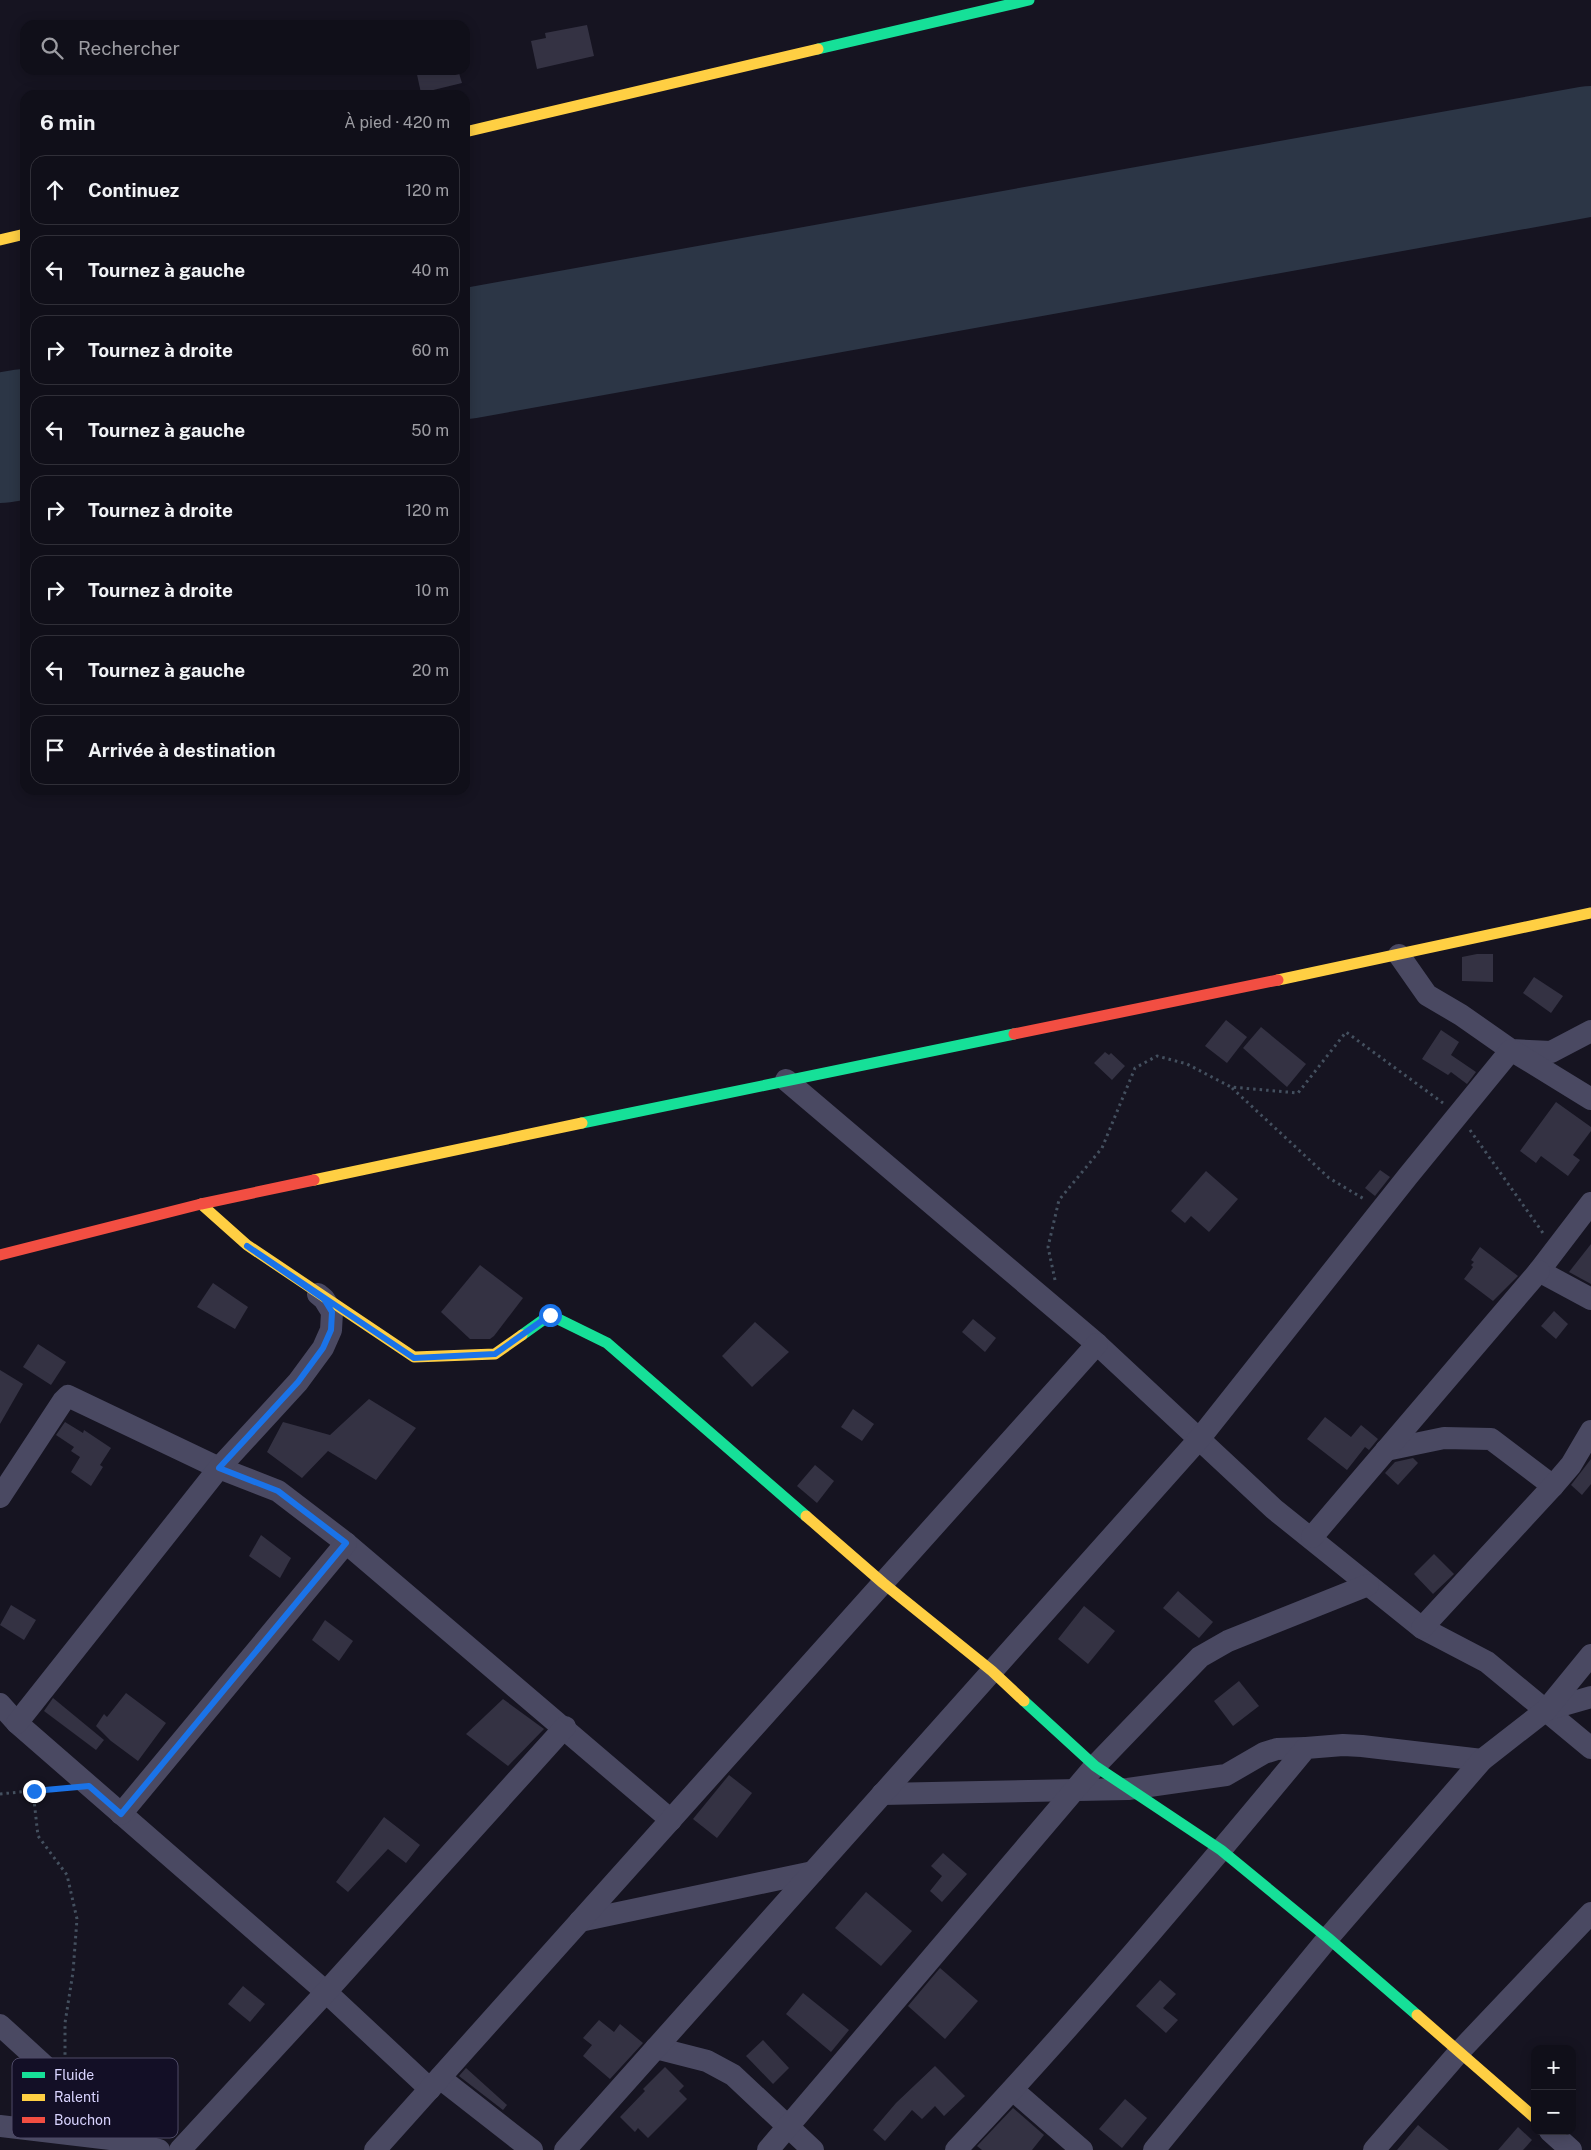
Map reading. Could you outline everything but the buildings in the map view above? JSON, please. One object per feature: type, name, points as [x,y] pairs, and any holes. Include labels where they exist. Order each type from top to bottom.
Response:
[{"type":"main road","points":[[470,131],[1030,0]]},
{"type":"main road","points":[[0,240],[20,235]]},
{"type":"main road","points":[[0,1256],[201,1204],[786,1080],[1399,955],[1591,913]]},
{"type":"main road","points":[[201,1204],[247,1246],[414,1358],[495,1354],[550,1315],[606,1343],[883,1583],[992,1671],[1095,1766],[1128,1790],[1221,1850],[1328,1938],[1531,2114]]},
{"type":"street","points":[[1399,955],[1428,995],[1461,1015],[1511,1050],[1591,1099]]},
{"type":"street","points":[[1511,1050],[1551,1052],[1591,1031]]},
{"type":"street","points":[[565,2150],[1200,1438],[1511,1050]]},
{"type":"street","points":[[786,1080],[1097,1344],[1274,1509],[1312,1537],[1422,1628],[1488,1662],[1591,1748]]},
{"type":"street","points":[[1312,1537],[1539,1271],[1591,1203]]},
{"type":"street","points":[[17,1723],[219,1468],[298,1382],[323,1348],[331,1330],[332,1312],[324,1299],[247,1246]]},
{"type":"street","points":[[1539,1271],[1591,1299]]},
{"type":"street","points":[[375,2150],[1097,1344]]},
{"type":"street","points":[[0,1497],[68,1396],[219,1468],[278,1491],[346,1543],[565,1727],[671,1820]]},
{"type":"street","points":[[1422,1628],[1553,1486],[1571,1465],[1591,1431]]},
{"type":"street","points":[[1386,1450],[1444,1438],[1492,1439],[1553,1486]]},
{"type":"street","points":[[121,1814],[346,1543]]},
{"type":"street","points":[[768,2150],[1095,1766],[1200,1657],[1228,1641],[1368,1584]]},
{"type":"street","points":[[1154,2150],[1328,1938],[1482,1760],[1546,1710],[1591,1655]]},
{"type":"street","points":[[1546,1710],[1591,1697]]},
{"type":"street","points":[[0,1704],[17,1723],[121,1814],[435,2084],[532,2150]]},
{"type":"street","points":[[180,2150],[326,1992],[565,1727]]},
{"type":"street","points":[[882,1794],[1128,1790],[1226,1775],[1264,1753],[1277,1749],[1343,1745],[1482,1760]]},
{"type":"street","points":[[956,2150],[1013,2090],[1221,1850],[1306,1748]]},
{"type":"street","points":[[580,1922],[813,1872]]},
{"type":"street","points":[[1374,2150],[1460,2052],[1591,1912]]},
{"type":"street","points":[[0,2025],[36,2058]]},
{"type":"street","points":[[656,2048],[707,2061],[733,2075],[813,2150]]},
{"type":"street","points":[[1013,2090],[1082,2150]]},
{"type":"street","points":[[1554,2135],[1571,2150]]},
{"type":"street","points":[[79,2138],[159,2150]]},
{"type":"path","points":[[1231,1087],[1298,1092],[1346,1032],[1459,1114],[1555,1249]]},
{"type":"path","points":[[1062,1314],[1048,1247],[1059,1200],[1102,1148],[1135,1068],[1157,1056],[1187,1064],[1231,1087],[1329,1178],[1382,1209]]},
{"type":"path","points":[[0,1794],[89,1786]]},
{"type":"path","points":[[34,1791],[38,1836],[67,1875],[77,1919],[73,1972],[65,2023],[65,2058]]},
{"type":"runway","points":[[470,353],[1591,151]]},
{"type":"runway","points":[[0,438],[20,435]]},
{"type":"traffic: fast","points":[[818,49],[1029,0]]},
{"type":"traffic: fast","points":[[582,1123],[1014,1034]]},
{"type":"traffic: fast","points":[[522,1335],[550,1315],[607,1343],[806,1516]]},
{"type":"traffic: fast","points":[[1024,1701],[1095,1766],[1221,1850],[1328,1938],[1417,2015]]},
{"type":"traffic: slow","points":[[470,131],[818,49]]},
{"type":"traffic: slow","points":[[0,240],[20,235]]},
{"type":"traffic: slow","points":[[1278,980],[1591,913]]},
{"type":"traffic: slow","points":[[314,1180],[582,1123]]},
{"type":"traffic: slow","points":[[201,1204],[247,1245],[414,1357],[495,1354],[522,1335]]},
{"type":"traffic: slow","points":[[806,1516],[883,1583],[992,1671],[1024,1701]]},
{"type":"traffic: slow","points":[[1417,2015],[1531,2115]]},
{"type":"traffic: jam","points":[[1014,1034],[1278,980]]},
{"type":"traffic: jam","points":[[0,1255],[201,1204],[314,1180]]},
{"type":"route","points":[[34,1791],[89,1786],[121,1814],[346,1543],[278,1491],[219,1468],[298,1382],[323,1348],[331,1330],[332,1312],[324,1299],[247,1246],[414,1358],[495,1354],[550,1315]]}]
